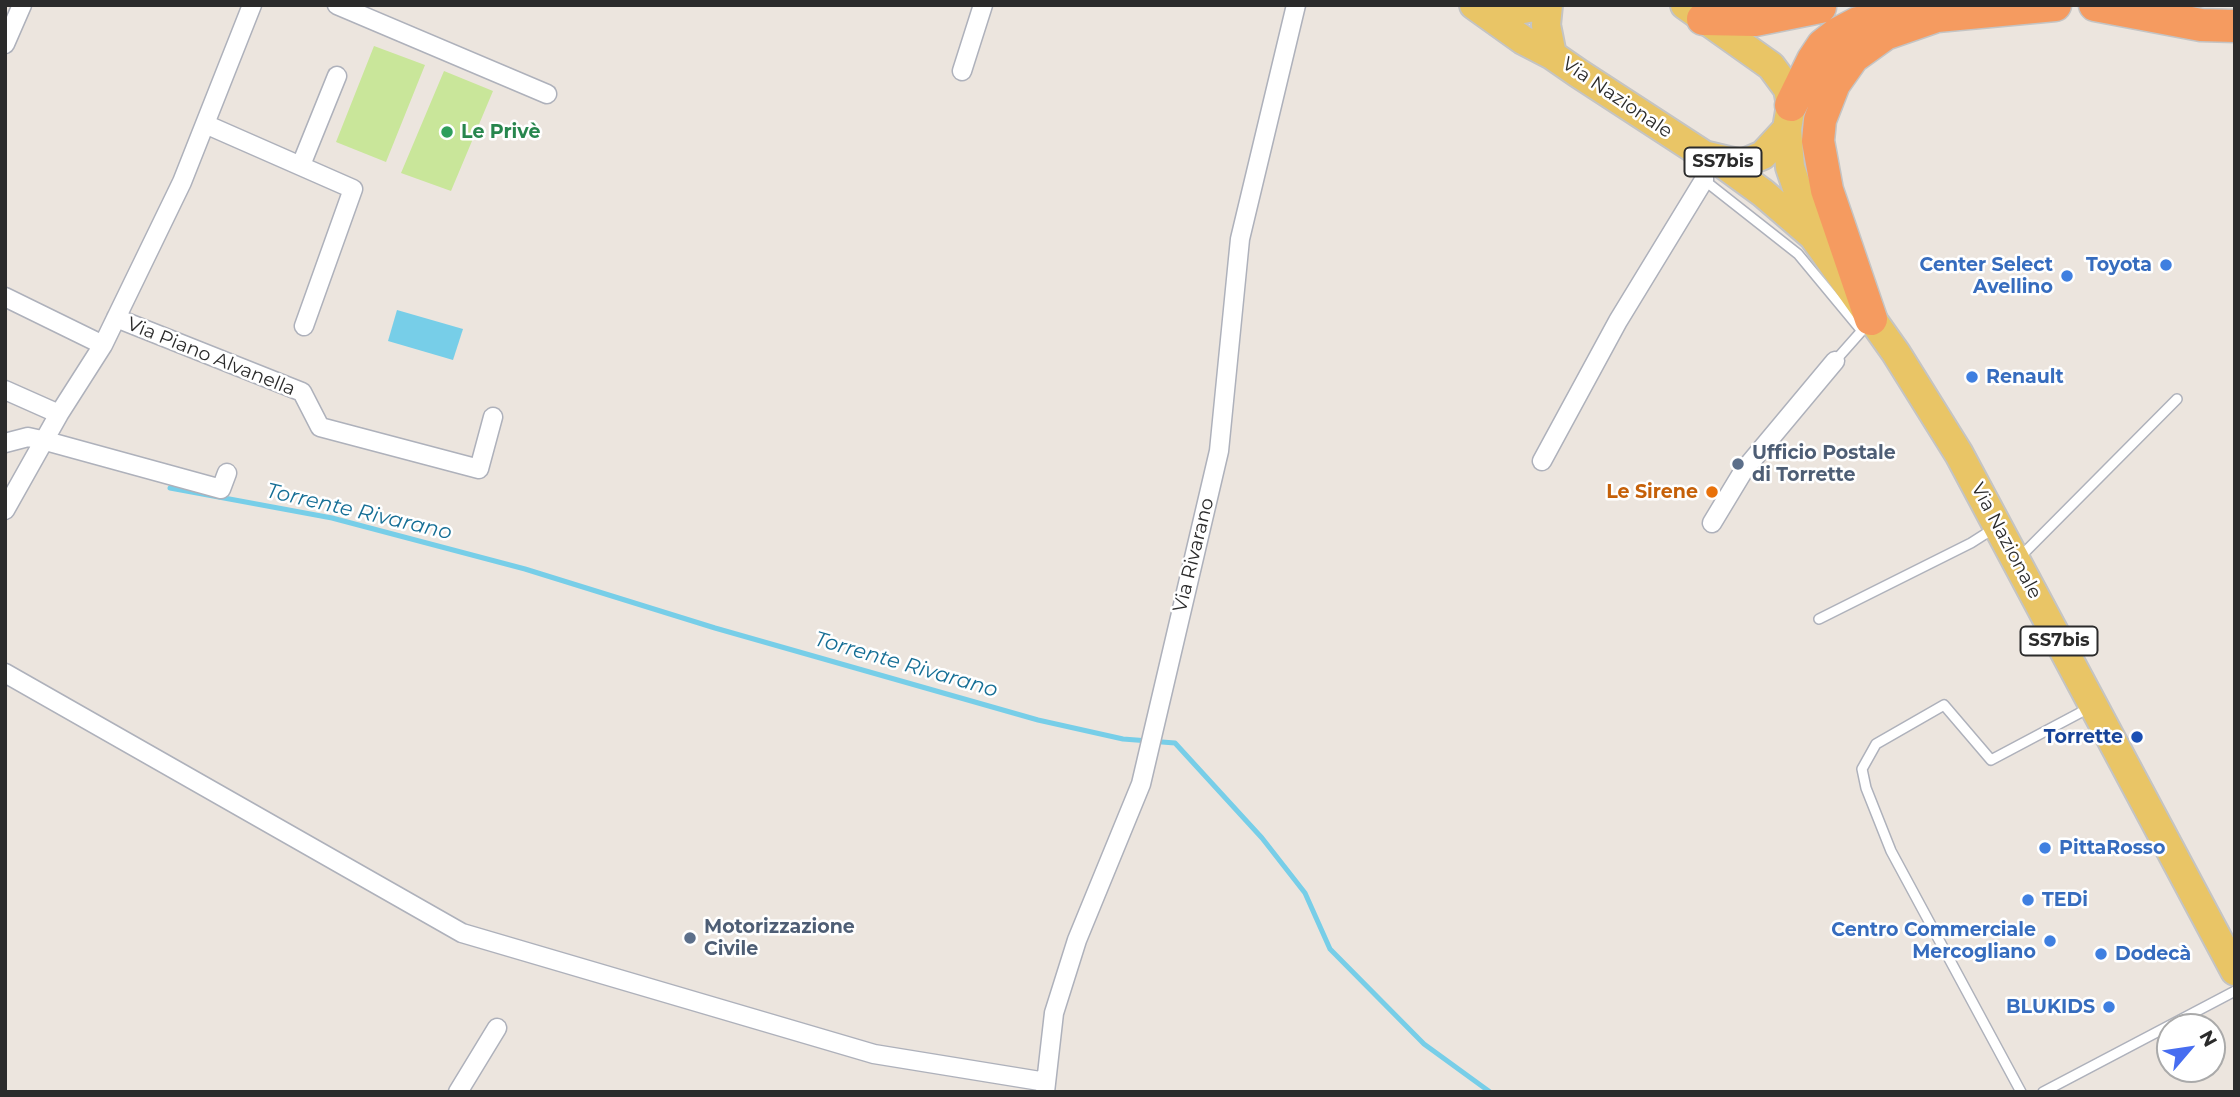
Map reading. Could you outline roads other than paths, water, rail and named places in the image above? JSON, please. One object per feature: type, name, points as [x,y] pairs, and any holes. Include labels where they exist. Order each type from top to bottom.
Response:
[{"type":"highway","points":[[1740,5],[1832,6]]},
{"type":"highway","points":[[1789,117],[1813,60],[1837,34],[1871,19],[2055,5]]},
{"type":"highway","points":[[2095,5],[2201,25],[2235,26]]},
{"type":"highway","points":[[1694,12],[1755,20],[1832,6]]},
{"type":"highway","points":[[1866,324],[1827,190],[1818,141],[1820,120],[1834,84],[1853,57],[1885,34],[1937,16]]},
{"type":"main road","name":"Via Nazionale","points":[[1474,5],[1522,40],[1552,55],[1709,165],[1762,193],[1813,236]]},
{"type":"main road","name":"Via Nazionale","points":[[1490,5],[1518,10],[1546,5],[1546,25],[1552,55]]},
{"type":"main road","name":"Via Nazionale","points":[[1694,12],[1772,66],[1788,89],[1790,167],[1813,236],[1866,324],[1896,354],[1959,454],[2235,971]]},
{"type":"main road","name":"SS7bis","points":[[1709,165],[1742,164],[1763,155],[1789,117]]},
{"type":"street","points":[[5,44],[22,5]]},
{"type":"street","name":"Via Piano Alvanella","points":[[5,510],[59,414],[103,345],[182,182],[252,5]]},
{"type":"street","points":[[337,5],[547,94]]},
{"type":"street","points":[[962,71],[983,5]]},
{"type":"street","name":"Via Rivarano","points":[[1046,1087],[1054,1013],[1077,940],[1130,817],[1219,451],[1240,239],[1296,5]]},
{"type":"street","points":[[301,165],[337,76]]},
{"type":"street","points":[[205,124],[353,189],[304,326]]},
{"type":"street","points":[[1542,461],[1618,321],[1709,165]]},
{"type":"street","points":[[5,297],[103,345]]},
{"type":"street","name":"Via Piano Alvanella","points":[[116,318],[302,392],[320,427],[466,466],[479,469],[493,417]]},
{"type":"street","points":[[1712,523],[1744,470],[1835,361]]},
{"type":"street","points":[[5,390],[59,414]]},
{"type":"street","points":[[5,443],[28,437],[43,446],[221,489],[227,474]]},
{"type":"street","points":[[5,454],[43,446]]},
{"type":"street","points":[[5,673],[462,933],[866,1052],[1046,1087]]},
{"type":"street","points":[[458,1092],[497,1028]]},
{"type":"lane","points":[[1709,165],[1866,324],[1835,361]]},
{"type":"lane","points":[[2016,561],[2177,399]]},
{"type":"lane","points":[[1819,619],[1971,543],[1997,526]]},
{"type":"lane","points":[[2021,1092],[1891,851],[1866,788],[1862,769],[1876,744],[1944,705],[1991,760],[2094,706]]},
{"type":"lane","points":[[2043,1092],[2235,991]]},
{"type":"water","points":[[397,310],[463,329],[453,360],[388,341]]},
{"type":"waterway","name":"Torrente Rivarano","points":[[170,488],[332,518],[525,569],[715,628],[1038,720],[1123,739],[1175,743],[1262,838],[1305,893],[1330,949],[1424,1044],[1490,1092]]},
{"type":"place","name":"Le Privè","points":[[447,132]]},
{"type":"place","name":"Toyota","points":[[2166,265]]},
{"type":"place","name":"Center Select Avellino","points":[[2067,276]]},
{"type":"place","name":"Renault","points":[[1972,377]]},
{"type":"place","name":"Ufficio Postale di Torrette","points":[[1738,464]]},
{"type":"place","name":"Le Sirene","points":[[1712,492]]},
{"type":"place","name":"Torrette","points":[[2137,737]]},
{"type":"place","name":"PittaRosso","points":[[2045,848]]},
{"type":"place","name":"TEDi","points":[[2028,900]]},
{"type":"place","name":"Motorizzazione Civile","points":[[690,938]]},
{"type":"place","name":"Centro Commerciale Mercogliano","points":[[2050,941]]},
{"type":"place","name":"Dodecà","points":[[2101,954]]},
{"type":"place","name":"BLUKIDS","points":[[2109,1007]]}]
